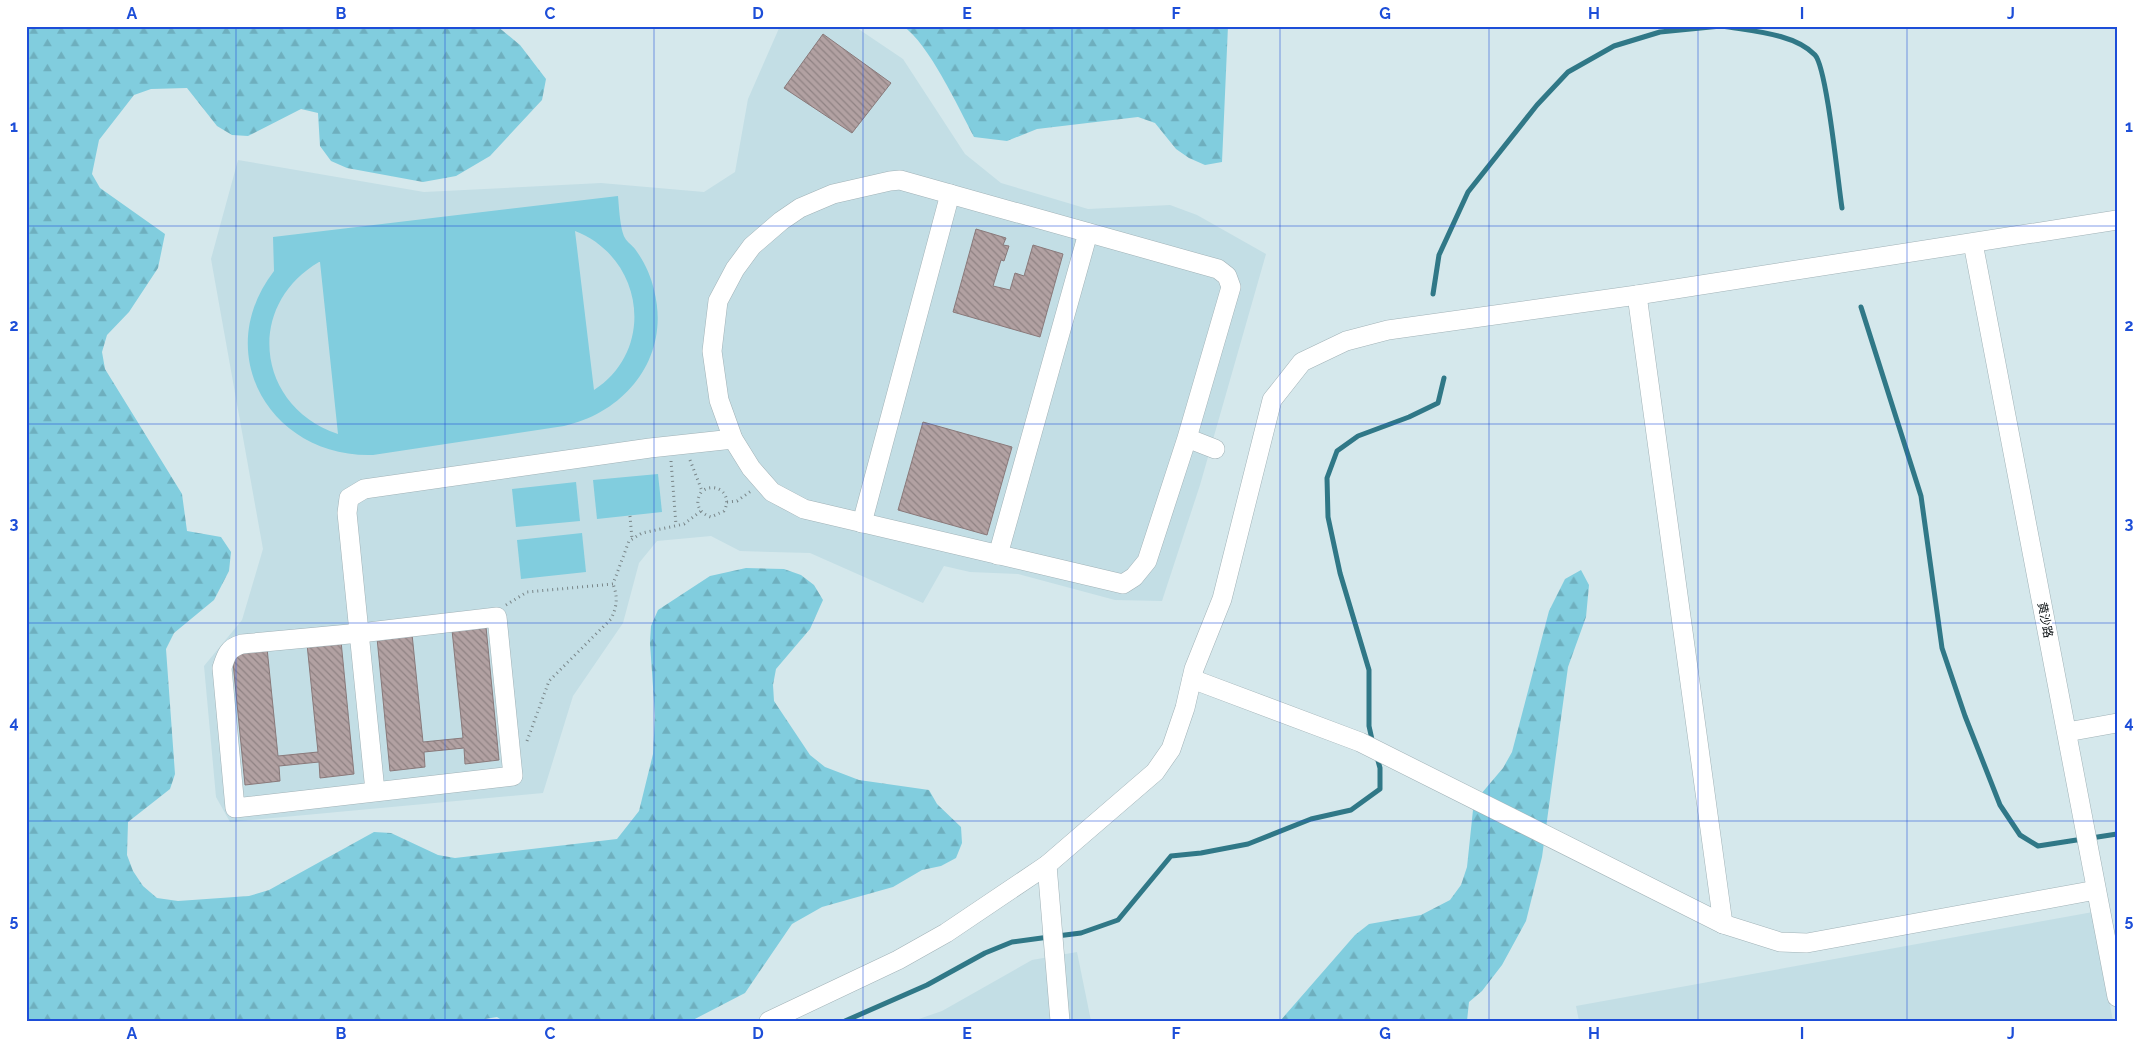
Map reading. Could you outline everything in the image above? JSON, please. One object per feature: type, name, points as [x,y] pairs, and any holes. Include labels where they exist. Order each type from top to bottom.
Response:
[{"type":"street","points":[[900,180],[1088,233],[1218,269],[1228,276],[1231,287],[1187,438],[1147,561],[1134,577],[1123,584],[804,509],[772,492],[751,468],[733,439],[718,400],[712,352],[718,301],[735,269],[752,246],[780,221],[800,208],[833,194],[900,180]]},
{"type":"street","points":[[862,523],[950,194]]},
{"type":"street","points":[[769,1021],[898,960],[946,933],[1047,865],[1155,772],[1170,749],[1192,678],[1222,599],[1272,400],[1302,362],[1346,342],[1388,330],[1637,295],[2117,220]]},
{"type":"street","points":[[998,555],[1088,233]]},
{"type":"street","name":"黄沙路","points":[[1973,243],[2117,997]]},
{"type":"street","points":[[1637,295],[1723,924]]},
{"type":"street","points":[[1187,438],[1215,449]]},
{"type":"street","points":[[375,791],[347,513],[349,498],[364,489],[552,462],[733,439]]},
{"type":"street","points":[[497,618],[513,776],[375,791],[235,808],[222,668],[227,652],[233,646],[242,644],[497,618]]},
{"type":"street","points":[[1192,678],[1360,742],[1723,924],[1780,942],[1807,943],[2096,890]]},
{"type":"street","points":[[2067,732],[2117,722]]},
{"type":"street","points":[[1047,865],[1060,1021]]},
{"type":"path","points":[[690,457],[702,491]]},
{"type":"path","points":[[671,461],[676,525]]},
{"type":"path","points":[[716,487],[724,493],[727,502],[724,511],[716,516],[706,516],[700,511],[697,499],[702,491],[716,487]]},
{"type":"path","points":[[727,502],[737,501],[753,488]]},
{"type":"path","points":[[525,744],[550,681],[611,619],[616,609],[617,594],[613,584],[629,541],[642,533],[684,524],[700,511]]},
{"type":"path","points":[[630,516],[632,539]]},
{"type":"path","points":[[506,606],[526,592],[613,584]]},
{"type":"shaded area","points":[[780,26],[854,26],[903,59],[965,154],[1001,183],[1088,209],[1170,205],[1197,215],[1266,254],[1200,485],[1162,601],[1115,600],[1018,574],[970,572],[944,566],[923,603],[810,553],[740,551],[711,536],[657,541],[639,563],[623,623],[573,696],[543,793],[230,822],[216,797],[204,666],[242,620],[263,549],[211,259],[238,160],[424,192],[601,183],[704,192],[735,172],[748,99]]},
{"type":"shaded area","points":[[2093,912],[2113,1021],[1579,1021],[1576,1006]]},
{"type":"shaded area","points":[[1077,952],[1091,1021],[913,1021],[942,1011],[1032,960]]},
{"type":"green space","points":[[26,26],[497,26],[520,45],[546,79],[542,100],[490,156],[456,176],[423,182],[347,168],[331,161],[320,146],[318,113],[301,109],[248,136],[232,135],[217,126],[187,88],[151,89],[134,95],[99,140],[92,174],[100,188],[165,234],[158,268],[129,312],[107,335],[102,352],[105,369],[182,494],[187,531],[221,537],[231,552],[229,571],[214,600],[174,633],[166,649],[175,774],[170,789],[128,822],[127,855],[133,871],[143,886],[157,898],[178,901],[249,896],[269,890],[374,832],[391,833],[438,855],[455,858],[617,839],[639,811],[653,754],[655,716],[650,643],[651,626],[658,610],[710,576],[746,568],[784,569],[801,575],[814,585],[823,600],[810,629],[776,669],[773,685],[774,701],[810,755],[825,767],[859,780],[929,790],[937,804],[961,827],[962,843],[956,858],[941,866],[922,870],[893,887],[822,907],[792,924],[745,993],[691,1021],[503,1021],[497,1017],[473,1021],[26,1021]]},
{"type":"green space","points":[[903,26],[1228,26],[1222,162],[1205,165],[1189,158],[1176,149],[1155,123],[1138,117],[1037,129],[1007,141],[974,137],[933,61],[913,35]]},
{"type":"green space","points":[[618,196],[623,234],[641,258],[654,290],[658,314],[656,337],[650,358],[639,378],[625,394],[607,408],[587,419],[564,426],[373,455],[337,451],[306,439],[280,420],[261,395],[250,366],[248,335],[256,303],[274,271],[273,237]],"holes":[[[575,231],[598,244],[616,261],[628,282],[634,305],[634,329],[627,352],[614,372],[594,390]],[[320,262],[338,434],[311,421],[290,402],[277,379],[270,354],[271,329],[279,304],[295,281]]]},
{"type":"green space","points":[[658,474],[662,512],[597,519],[593,480]]},
{"type":"green space","points":[[576,482],[580,521],[516,527],[512,489]]},
{"type":"green space","points":[[582,533],[586,572],[521,579],[517,540]]},
{"type":"green space","points":[[1581,570],[1589,585],[1586,617],[1568,667],[1542,857],[1526,921],[1502,965],[1482,991],[1469,1002],[1467,1021],[1280,1021],[1355,935],[1369,924],[1421,915],[1450,900],[1461,885],[1467,867],[1473,810],[1481,794],[1503,768],[1512,752],[1549,611],[1565,579]]},
{"type":"building","points":[[823,34],[891,83],[852,133],[784,88]]},
{"type":"building","points":[[976,229],[1006,238],[1003,245],[1009,246],[1004,261],[1001,260],[993,286],[1010,290],[1015,273],[1024,276],[1033,245],[1063,254],[1040,337],[953,312]]},
{"type":"building","points":[[923,422],[1012,447],[987,535],[898,510]]},
{"type":"building","points":[[486,627],[499,760],[465,764],[464,748],[424,752],[425,767],[390,771],[377,638],[412,634],[423,742],[463,738],[452,630]]},
{"type":"building","points":[[341,641],[354,774],[320,778],[319,762],[279,766],[280,781],[245,785],[232,652],[267,648],[278,756],[318,752],[307,644]]},
{"type":"waterway","points":[[1433,294],[1439,255],[1468,192],[1537,105],[1568,72],[1614,46],[1660,32],[1721,26]]},
{"type":"waterway","points":[[1722,26],[1784,37],[1796,42],[1815,55],[1824,81],[1828,103],[1842,208]]},
{"type":"waterway","points":[[1861,307],[1921,496],[1942,648],[1965,716],[2000,805],[2020,835],[2038,846],[2083,839]]},
{"type":"waterway","points":[[1373,744],[1369,726],[1369,670],[1340,573],[1328,517],[1327,478],[1337,451],[1358,436],[1409,417],[1438,403],[1444,378]]},
{"type":"waterway","points":[[1057,936],[1081,933],[1118,920],[1171,856],[1201,853],[1248,844],[1311,819],[1351,810],[1380,789],[1380,768],[1377,757]]},
{"type":"waterway","points":[[2091,838],[2117,834]]},
{"type":"waterway","points":[[845,1021],[927,985],[985,953],[1012,942],[1049,937]]}]
